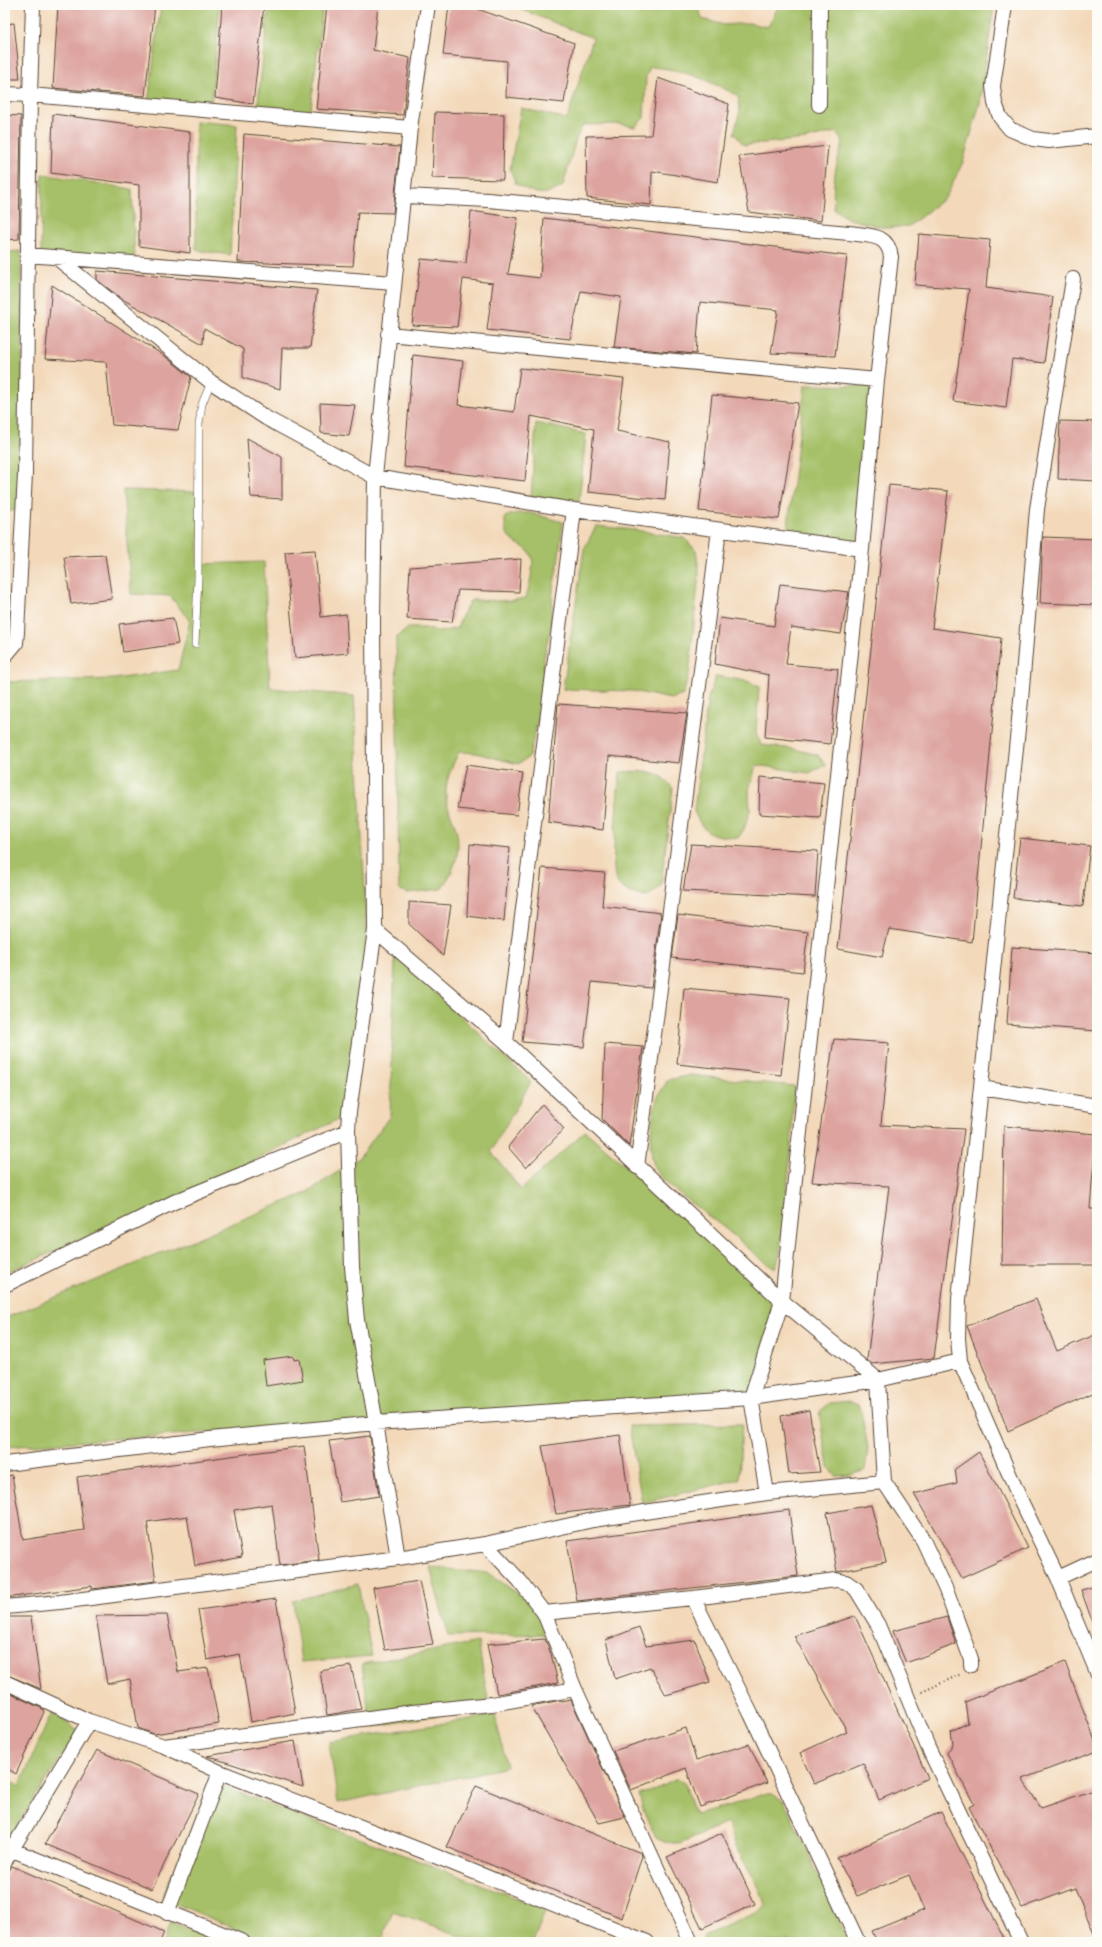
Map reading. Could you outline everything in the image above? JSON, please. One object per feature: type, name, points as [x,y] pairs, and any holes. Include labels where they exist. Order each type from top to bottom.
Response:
[{"type":"street","points":[[5,656],[16,643],[20,592],[25,474],[27,254],[33,5]]},
{"type":"street","points":[[398,1558],[376,1423],[357,1320],[352,1267],[348,1131],[349,1112],[375,930],[373,623],[375,477],[388,334],[405,196],[410,128],[428,5]]},
{"type":"street","points":[[819,104],[820,5]]},
{"type":"street","points":[[1005,5],[993,86],[995,103],[1000,117],[1010,129],[1033,139],[1049,141],[1097,136]]},
{"type":"street","points":[[5,94],[410,128]]},
{"type":"street","points":[[405,196],[488,200],[878,237],[890,248],[891,257],[877,380],[862,549],[782,1301],[751,1398],[767,1493]]},
{"type":"street","points":[[27,254],[57,258],[394,283]]},
{"type":"street","points":[[57,258],[211,382],[266,418],[375,477],[574,510],[862,549]]},
{"type":"street","points":[[1073,279],[1037,509],[1021,700],[959,1299],[958,1338],[960,1362],[1021,1501],[1058,1578],[1097,1672]]},
{"type":"street","points":[[388,334],[877,380]]},
{"type":"street","points":[[506,1042],[574,510]]},
{"type":"street","points":[[637,1167],[719,530]]},
{"type":"street","points":[[375,930],[506,1042],[637,1167],[782,1301],[878,1380],[884,1482],[923,1540],[946,1590],[971,1659],[971,1665]]},
{"type":"street","points":[[981,1088],[1097,1106]]},
{"type":"street","points":[[5,1285],[174,1202],[348,1131]]},
{"type":"street","points":[[5,1464],[210,1439],[376,1423],[751,1398],[878,1380],[960,1362]]},
{"type":"street","points":[[5,1607],[60,1602],[398,1558],[485,1544],[593,1520],[767,1493],[884,1482]]},
{"type":"street","points":[[485,1544],[520,1581],[544,1613],[575,1690],[691,1942]]},
{"type":"street","points":[[1058,1578],[1097,1560]]},
{"type":"street","points":[[544,1613],[693,1598],[836,1580],[846,1582],[856,1589],[878,1625],[928,1747],[1021,1942]]},
{"type":"street","points":[[693,1598],[751,1714],[858,1942]]},
{"type":"street","points":[[5,1682],[89,1721],[164,1746],[220,1772],[408,1845],[647,1942]]},
{"type":"street","points":[[164,1746],[413,1712],[492,1704],[575,1690]]},
{"type":"street","points":[[89,1721],[7,1853],[243,1942]]},
{"type":"street","points":[[167,1913],[220,1772]]},
{"type":"lane","points":[[195,644],[198,578],[199,424],[202,404],[211,382]]},
{"type":"path","points":[[908,1699],[968,1670],[971,1665]]},
{"type":"green space","points":[[161,5],[220,5],[211,108],[148,103]]},
{"type":"green space","points":[[269,5],[323,5],[310,117],[257,110]]},
{"type":"green space","points":[[510,5],[698,5],[702,19],[724,25],[749,23],[768,27],[779,5],[994,5],[980,103],[963,162],[946,197],[909,226],[886,228],[849,219],[834,209],[833,192],[835,175],[843,143],[836,132],[806,139],[744,145],[734,133],[740,111],[738,96],[695,76],[661,68],[650,67],[646,77],[644,118],[635,127],[619,124],[583,125],[576,139],[563,186],[550,192],[540,193],[516,184],[510,169],[521,108],[567,119],[593,38]]},
{"type":"green space","points":[[196,121],[237,125],[230,255],[196,250]]},
{"type":"green space","points":[[42,174],[132,189],[135,261],[41,255]]},
{"type":"green space","points":[[21,251],[24,509],[5,512],[5,252]]},
{"type":"green space","points":[[805,385],[871,386],[857,542],[787,534]]},
{"type":"green space","points":[[536,423],[586,434],[579,502],[531,498]]},
{"type":"green space","points":[[123,490],[201,492],[198,564],[264,562],[270,688],[354,696],[368,947],[347,1115],[159,1206],[5,1273],[5,682],[114,679],[178,670],[190,621],[170,596],[131,594]]},
{"type":"green space","points":[[516,513],[530,513],[563,522],[553,588],[551,626],[544,657],[540,712],[529,757],[518,764],[476,753],[459,752],[449,775],[446,790],[449,811],[457,832],[458,841],[458,850],[454,866],[441,889],[407,893],[399,889],[396,638],[408,628],[425,628],[440,632],[457,628],[471,600],[509,601],[526,598],[532,572],[532,558],[525,548],[511,539],[505,527],[505,517]]},
{"type":"green space","points":[[596,526],[635,530],[684,538],[696,550],[699,572],[689,674],[683,695],[671,699],[633,691],[563,689],[584,549]]},
{"type":"green space","points":[[716,676],[747,681],[759,687],[756,733],[761,745],[794,749],[818,755],[826,765],[809,773],[756,765],[749,790],[750,811],[744,829],[738,838],[710,833],[702,825],[694,811],[708,698]]},
{"type":"green space","points":[[646,771],[660,775],[673,788],[661,886],[647,897],[634,894],[622,888],[616,880],[614,873],[615,828],[620,772]]},
{"type":"green space","points":[[395,955],[531,1082],[491,1151],[521,1190],[585,1131],[776,1294],[753,1393],[5,1447],[5,1318],[306,1193],[359,1158],[390,1116]]},
{"type":"green space","points":[[690,1075],[794,1086],[791,1151],[780,1254],[775,1269],[675,1190],[658,1173],[654,1166],[651,1150],[651,1132],[657,1099],[668,1080]]},
{"type":"green space","points":[[849,1401],[860,1406],[868,1448],[865,1470],[852,1475],[836,1476],[828,1467],[819,1412],[830,1403]]},
{"type":"green space","points":[[742,1424],[739,1479],[642,1503],[629,1426]]},
{"type":"green space","points":[[430,1567],[488,1573],[530,1602],[550,1634],[448,1636]]},
{"type":"green space","points":[[358,1584],[372,1656],[301,1662],[293,1601]]},
{"type":"green space","points":[[478,1642],[489,1706],[371,1727],[362,1664]]},
{"type":"green space","points":[[52,1712],[78,1731],[6,1843],[5,1776],[19,1787]]},
{"type":"green space","points":[[495,1715],[507,1767],[338,1803],[329,1742]]},
{"type":"green space","points":[[677,1779],[685,1783],[695,1814],[735,1804],[761,1794],[772,1794],[784,1801],[849,1942],[704,1942],[703,1936],[756,1913],[765,1905],[757,1883],[737,1849],[731,1829],[727,1823],[680,1844],[666,1842],[656,1837],[643,1810],[639,1795]]},
{"type":"green space","points":[[211,1782],[546,1909],[533,1942],[477,1942],[393,1911],[381,1942],[267,1942],[162,1898]]},
{"type":"green space","points":[[171,1922],[215,1942],[164,1942]]},
{"type":"building","points":[[58,5],[155,5],[145,96],[53,88]]},
{"type":"building","points":[[222,5],[264,5],[253,104],[215,98]]},
{"type":"building","points":[[327,5],[378,5],[373,50],[410,58],[403,115],[316,109]]},
{"type":"building","points":[[449,5],[466,5],[574,43],[564,103],[506,97],[507,61],[443,55]]},
{"type":"building","points":[[14,23],[20,79],[5,79],[5,24]]},
{"type":"building","points":[[658,78],[729,104],[718,182],[652,171],[651,205],[587,198],[586,136],[651,135]]},
{"type":"building","points":[[435,112],[504,114],[503,180],[432,178]]},
{"type":"building","points":[[53,114],[190,132],[190,253],[139,246],[139,185],[51,173]]},
{"type":"building","points":[[5,115],[21,116],[19,239],[5,240]]},
{"type":"building","points":[[244,134],[400,147],[393,213],[358,212],[353,266],[238,262]]},
{"type":"building","points":[[828,146],[821,221],[749,212],[739,156]]},
{"type":"building","points":[[471,211],[518,218],[508,274],[540,278],[544,218],[847,256],[835,356],[771,353],[778,310],[700,302],[696,354],[614,347],[621,297],[581,291],[570,339],[487,330],[493,283],[463,279],[457,327],[412,325],[421,259],[466,263]]},
{"type":"building","points":[[919,234],[990,240],[986,288],[1053,297],[1044,363],[1012,359],[1006,408],[953,401],[969,289],[915,285]]},
{"type":"building","points":[[97,271],[317,290],[310,348],[282,348],[280,389],[243,378],[243,349],[204,328],[203,344],[122,299],[97,280]]},
{"type":"building","points":[[52,285],[166,357],[191,377],[178,430],[112,425],[106,362],[45,359]]},
{"type":"building","points":[[413,355],[463,361],[458,405],[514,412],[520,368],[624,379],[617,431],[670,442],[665,500],[588,492],[594,429],[531,416],[525,481],[404,467]]},
{"type":"building","points":[[712,395],[798,403],[779,519],[699,511]]},
{"type":"building","points":[[320,403],[355,405],[349,436],[321,433]]},
{"type":"building","points":[[1060,421],[1097,422],[1097,481],[1058,479]]},
{"type":"building","points":[[247,438],[282,457],[282,499],[251,497]]},
{"type":"building","points":[[889,485],[948,491],[932,628],[1001,638],[972,942],[889,929],[882,957],[838,949]]},
{"type":"building","points":[[1043,537],[1097,539],[1097,605],[1040,603]]},
{"type":"building","points":[[315,550],[321,617],[346,614],[348,653],[295,658],[285,552]]},
{"type":"building","points":[[105,555],[112,599],[71,604],[64,557]]},
{"type":"building","points":[[521,559],[519,592],[458,590],[452,622],[407,619],[410,567]]},
{"type":"building","points":[[780,584],[849,592],[841,634],[791,627],[786,664],[838,669],[830,744],[765,737],[769,675],[715,664],[720,618],[774,626]]},
{"type":"building","points":[[173,618],[178,644],[123,652],[119,624]]},
{"type":"building","points":[[558,704],[687,713],[679,763],[609,756],[603,830],[548,822]]},
{"type":"building","points":[[466,765],[523,773],[517,815],[457,809]]},
{"type":"building","points":[[760,777],[824,783],[820,818],[759,814]]},
{"type":"building","points":[[1020,838],[1090,846],[1083,906],[1013,898]]},
{"type":"building","points":[[470,844],[510,848],[504,921],[467,916]]},
{"type":"building","points":[[691,844],[818,851],[815,897],[683,891]]},
{"type":"building","points":[[542,868],[605,873],[602,906],[661,913],[651,988],[592,982],[584,1047],[522,1042]]},
{"type":"building","points":[[409,902],[451,905],[443,956],[409,924]]},
{"type":"building","points":[[678,915],[808,932],[803,972],[672,958]]},
{"type":"building","points":[[1012,947],[1097,953],[1097,1031],[1007,1024]]},
{"type":"building","points":[[684,988],[790,998],[781,1075],[677,1064]]},
{"type":"building","points":[[834,1039],[889,1043],[881,1125],[964,1129],[934,1358],[872,1364],[867,1360],[889,1186],[812,1182]]},
{"type":"building","points":[[605,1044],[643,1047],[629,1146],[602,1119]]},
{"type":"building","points":[[542,1104],[564,1129],[526,1168],[508,1147]]},
{"type":"building","points":[[1004,1126],[1096,1134],[1090,1209],[1097,1209],[1097,1265],[1002,1265]]},
{"type":"building","points":[[1036,1299],[1057,1351],[1097,1334],[1097,1391],[1008,1431],[967,1326]]},
{"type":"building","points":[[293,1356],[294,1360],[299,1359],[303,1380],[266,1386],[263,1360]]},
{"type":"building","points":[[809,1410],[820,1472],[789,1474],[781,1416]]},
{"type":"building","points":[[620,1435],[630,1505],[556,1514],[542,1446]]},
{"type":"building","points":[[370,1436],[379,1496],[340,1502],[329,1441]]},
{"type":"building","points":[[304,1446],[319,1560],[280,1565],[272,1504],[234,1510],[242,1557],[195,1566],[187,1516],[147,1522],[156,1581],[92,1589],[92,1586],[5,1598],[5,1476],[12,1475],[23,1540],[84,1530],[77,1477]]},
{"type":"building","points":[[979,1452],[1028,1548],[962,1578],[914,1494],[957,1483],[955,1469]]},
{"type":"building","points":[[871,1505],[886,1562],[837,1572],[827,1513]]},
{"type":"building","points":[[789,1510],[798,1576],[577,1601],[567,1541]]},
{"type":"building","points":[[419,1581],[433,1644],[385,1650],[373,1588]]},
{"type":"building","points":[[1097,1586],[1097,1629],[1095,1629],[1081,1590]]},
{"type":"building","points":[[276,1599],[295,1713],[251,1722],[240,1654],[207,1660],[198,1610]]},
{"type":"building","points":[[167,1615],[178,1672],[208,1668],[219,1724],[154,1734],[138,1728],[130,1679],[107,1684],[96,1616]]},
{"type":"building","points":[[855,1616],[928,1778],[879,1800],[863,1763],[814,1784],[800,1753],[847,1731],[794,1636]]},
{"type":"building","points":[[5,1617],[31,1617],[41,1689],[5,1674]]},
{"type":"building","points":[[947,1617],[956,1644],[906,1663],[893,1631]]},
{"type":"building","points":[[639,1627],[646,1646],[695,1640],[710,1682],[666,1695],[650,1667],[615,1679],[606,1640]]},
{"type":"building","points":[[545,1639],[551,1654],[558,1683],[497,1694],[487,1644]]},
{"type":"building","points":[[1065,1662],[1097,1746],[1097,1751],[1022,1779],[1041,1808],[1097,1789],[1097,1941],[1075,1888],[1022,1908],[969,1807],[974,1804],[947,1753],[953,1744],[951,1731],[968,1723],[965,1702]]},
{"type":"building","points":[[351,1666],[361,1709],[327,1715],[320,1671]]},
{"type":"building","points":[[5,1691],[43,1709],[44,1712],[16,1774],[5,1767]]},
{"type":"building","points":[[561,1700],[562,1702],[571,1700],[625,1817],[599,1823],[531,1706]]},
{"type":"building","points":[[686,1728],[696,1760],[749,1744],[767,1783],[700,1807],[686,1768],[631,1790],[613,1751]]},
{"type":"building","points":[[295,1741],[303,1787],[207,1756]]},
{"type":"building","points":[[97,1750],[199,1794],[152,1889],[45,1844]]},
{"type":"building","points":[[476,1786],[641,1853],[642,1856],[622,1918],[447,1847]]},
{"type":"building","points":[[941,1812],[1006,1942],[877,1942],[872,1931],[924,1910],[909,1875],[857,1896],[837,1858]]},
{"type":"building","points":[[722,1833],[755,1904],[702,1928],[667,1857]]},
{"type":"building","points":[[12,1866],[164,1932],[160,1942],[5,1942],[5,1878]]}]
